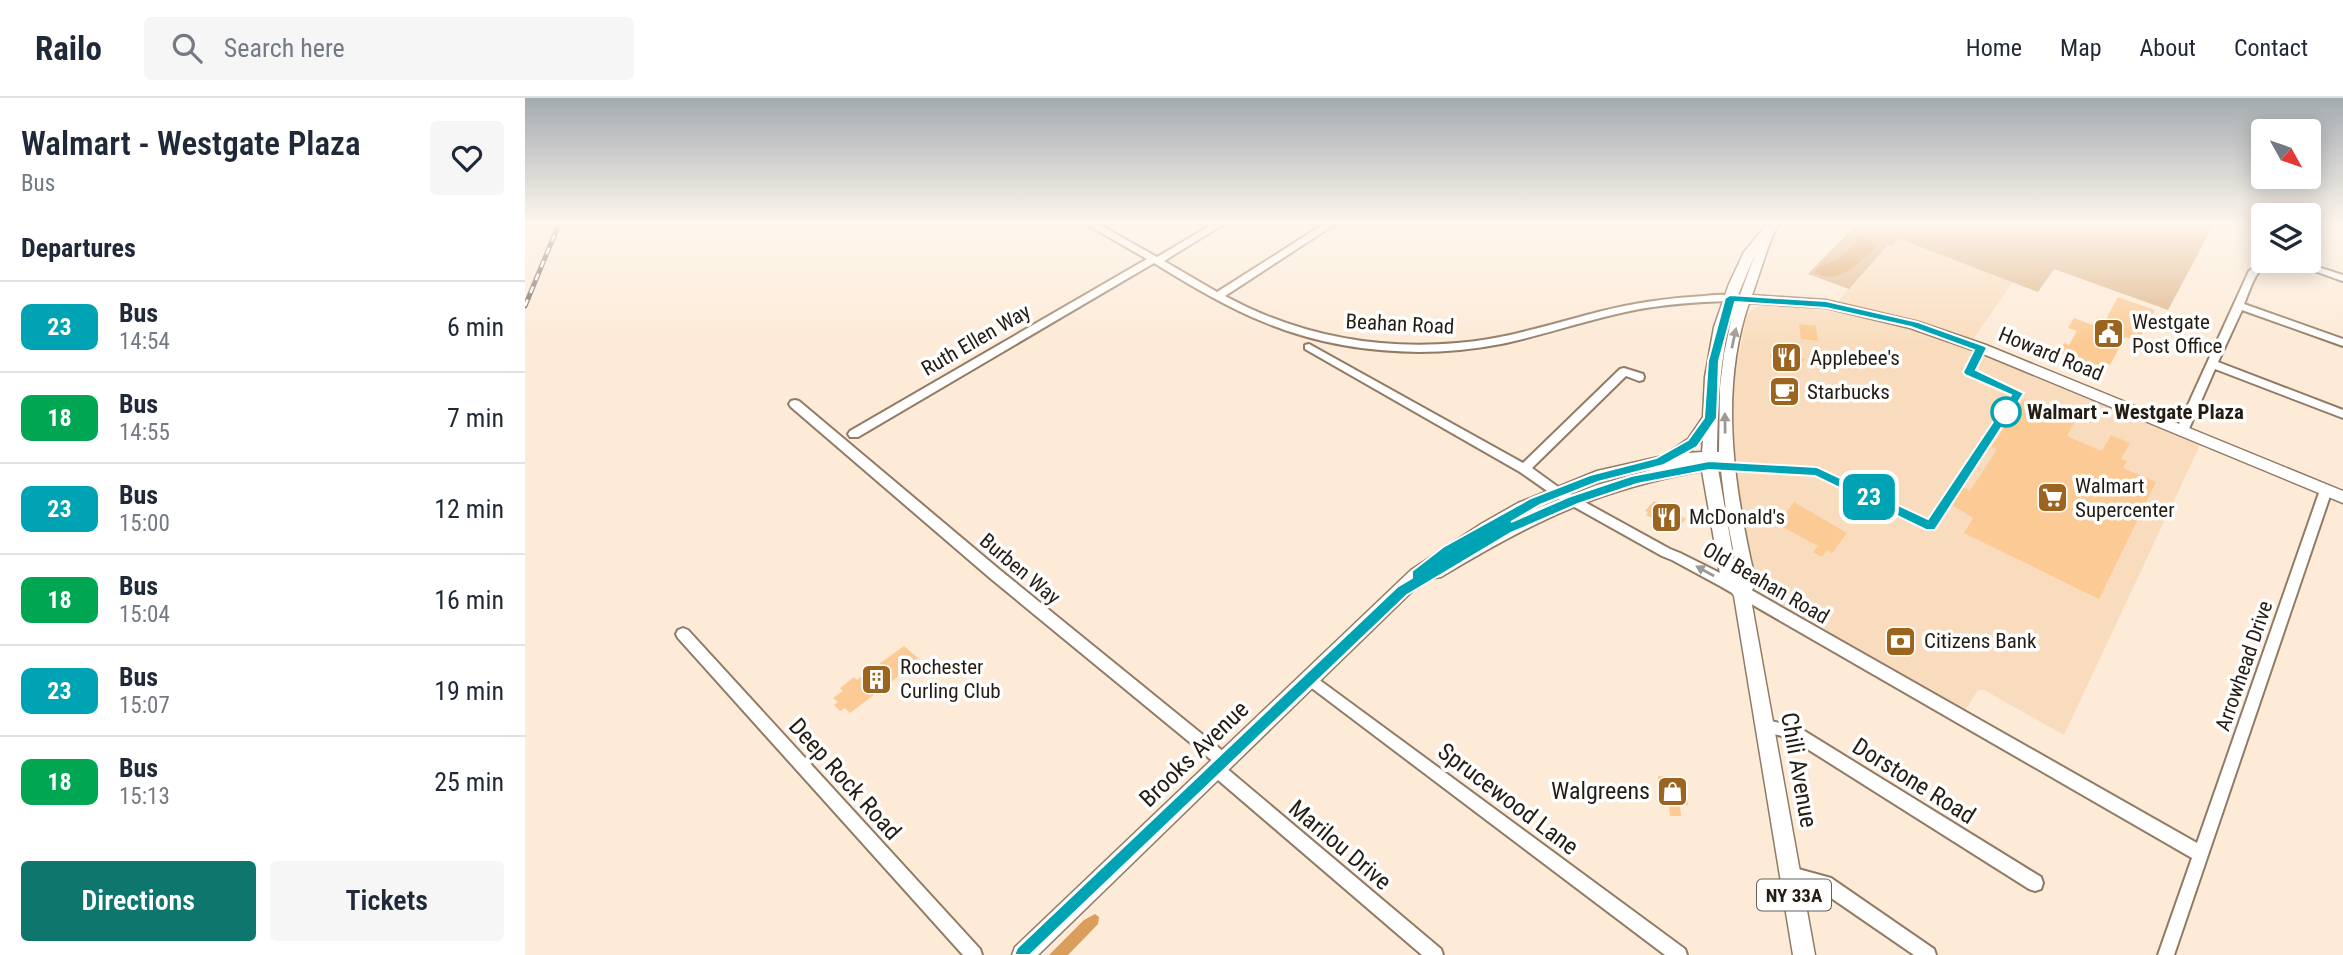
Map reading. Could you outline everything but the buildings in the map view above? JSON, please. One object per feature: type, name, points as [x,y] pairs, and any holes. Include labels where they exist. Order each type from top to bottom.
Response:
[{"type":"main road","name":"Chili Avenue","points":[[1758,264],[1737,298],[1714,361],[1709,461],[1728,574],[1742,594],[1804,955]]},
{"type":"main road","name":"Chili Avenue","points":[[1737,298],[1726,379],[1726,462],[1737,538],[1748,583],[1742,594]]},
{"type":"main road","name":"Howard Road","points":[[1737,298],[1826,304],[1914,324],[1981,348],[2343,497]]},
{"type":"main road","points":[[1660,461],[1693,443],[1711,418]]},
{"type":"main road","name":"Brooks Avenue","points":[[1023,955],[1417,575],[1448,551],[1497,521],[1557,492],[1595,478],[1660,461],[1726,462]]},
{"type":"main road","name":"Brooks Avenue","points":[[1402,591],[1514,526],[1573,500],[1636,479],[1709,461]]},
{"type":"street","name":"Ruth Ellen Way","points":[[854,434],[1149,264]]},
{"type":"street","name":"Beahan Road","points":[[1163,264],[1218,296],[1272,322],[1310,334],[1350,342],[1411,348],[1484,344],[1640,306],[1737,298]]},
{"type":"street","points":[[1218,296],[1268,264]]},
{"type":"street","points":[[2182,430],[2254,271],[2266,264]]},
{"type":"street","points":[[2297,264],[2343,278]]},
{"type":"street","points":[[2238,305],[2343,343]]},
{"type":"street","name":"Old Beahan Road","points":[[1309,347],[1524,470],[1557,492],[1676,556],[2201,855]]},
{"type":"street","points":[[2212,364],[2343,414]]},
{"type":"street","points":[[1524,470],[1624,372],[1639,377]]},
{"type":"street","name":"Burben Way","points":[[795,404],[1220,765]]},
{"type":"street","name":"Arrowhead Drive","points":[[2167,955],[2326,490]]},
{"type":"street","name":"Deep Rock Road","points":[[683,634],[974,955]]},
{"type":"street","name":"Sprucewood Lane","points":[[1310,679],[1679,955]]},
{"type":"street","name":"Dorstone Road","points":[[1766,726],[1793,732],[2035,883]]},
{"type":"street","name":"Marilou Drive","points":[[1220,765],[1435,955]]},
{"type":"street","points":[[1791,875],[1825,884],[1928,955]]},
{"type":"shaded area","points":[[1818,264],[1871,264],[1849,289],[1808,274]]},
{"type":"shaded area","points":[[1826,264],[1857,264],[1833,276],[1815,273],[1816,268]]},
{"type":"shaded area","points":[[1871,264],[1966,264],[2013,282],[1967,348],[2201,443],[2064,735],[1984,690],[1978,690],[1962,715],[1757,595],[1736,483],[1732,429],[1733,383],[1747,314],[1756,307],[1771,305],[1835,312],[1839,300]]},
{"type":"shaded area","points":[[1965,264],[2193,264],[2168,310],[2054,269],[2038,292]]},
{"type":"shaded area","points":[[1095,914],[1099,917],[1098,924],[1068,955],[1049,955],[1084,920]]},
{"type":"railway","points":[[525,306],[542,264]]},
{"type":"bus line","name":"23","points":[[1023,955],[1402,591],[1506,530],[1573,500],[1636,479],[1709,466],[1769,471],[1811,470],[1930,526],[2018,393],[1969,372],[1981,348],[1914,324],[1826,304],[1730,298],[1714,361],[1711,418],[1693,443],[1660,461],[1595,478],[1535,502],[1448,551],[1417,575]]},
{"type":"place","name":"Westgate Post Office","points":[[2109,334]]},
{"type":"place","name":"Applebee's","points":[[1787,358]]},
{"type":"place","name":"Starbucks","points":[[1784,392]]},
{"type":"place","name":"Walmart - Westgate Plaza","points":[[2006,412]]},
{"type":"place","name":"Walmart Supercenter","points":[[2052,498]]},
{"type":"place","name":"McDonald's","points":[[1666,517]]},
{"type":"place","name":"Citizens Bank","points":[[1901,641]]},
{"type":"place","name":"Rochester Curling Club","points":[[877,679]]},
{"type":"place","name":"Walgreens","points":[[1673,791]]}]
